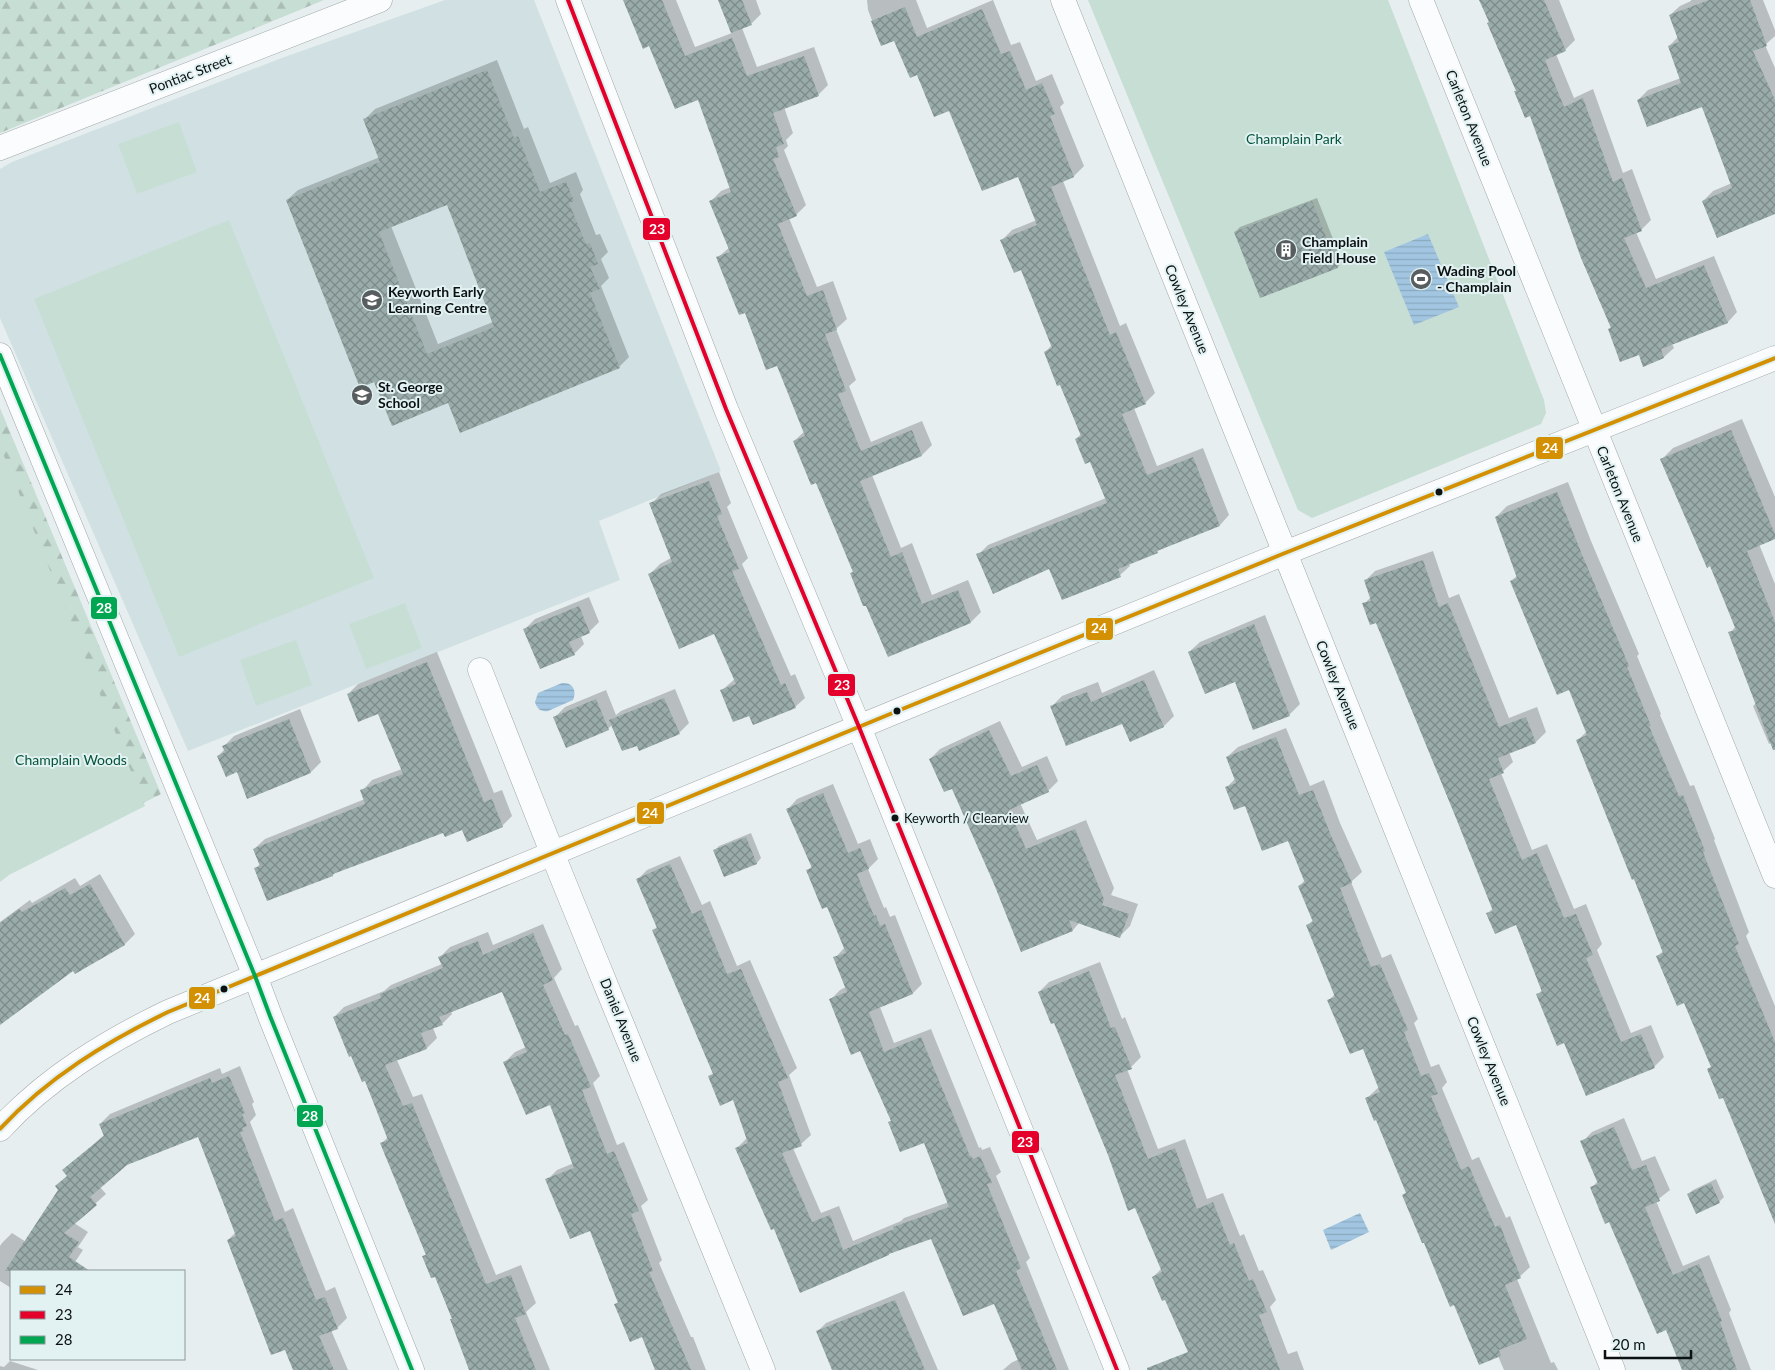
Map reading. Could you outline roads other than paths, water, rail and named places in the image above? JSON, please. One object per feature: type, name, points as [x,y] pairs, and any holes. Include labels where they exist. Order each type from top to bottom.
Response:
[{"type":"street","name":"Pontiac Street","points":[[0,148],[380,0]]},
{"type":"street","points":[[568,0],[726,409],[859,727],[1117,1370]]},
{"type":"street","name":"Cowley Avenue","points":[[1063,0],[1613,1370]]},
{"type":"street","name":"Carleton Avenue","points":[[1421,0],[1775,876]]},
{"type":"street","points":[[0,355],[255,976],[412,1370]]},
{"type":"street","points":[[0,1129],[25,1103],[48,1084],[105,1045],[168,1012],[1285,553],[1775,358]]},
{"type":"street","name":"Daniel Avenue","points":[[480,670],[763,1370]]},
{"type":"water","name":"Wading Pool - Champlain","points":[[1428,234],[1459,307],[1414,325],[1384,252]]},
{"type":"water","points":[[562,683],[569,684],[573,688],[575,693],[573,700],[548,711],[538,708],[535,702],[538,693]]},
{"type":"water","points":[[1360,1213],[1369,1232],[1331,1250],[1323,1230]]},
{"type":"place","name":"Champlain Field House","points":[[1286,250]]},
{"type":"place","name":"Wading Pool - Champlain","points":[[1421,279]]},
{"type":"place","name":"Keyworth Early Learning Centre","points":[[372,300]]},
{"type":"place","name":"St. George School","points":[[362,395]]},
{"type":"place","name":"Keyworth / Clearview","points":[[895,818]]},
{"type":"park label","name":"Champlain Park","points":[[1294,139]]},
{"type":"park label","name":"Champlain Woods","points":[[71,760]]}]
